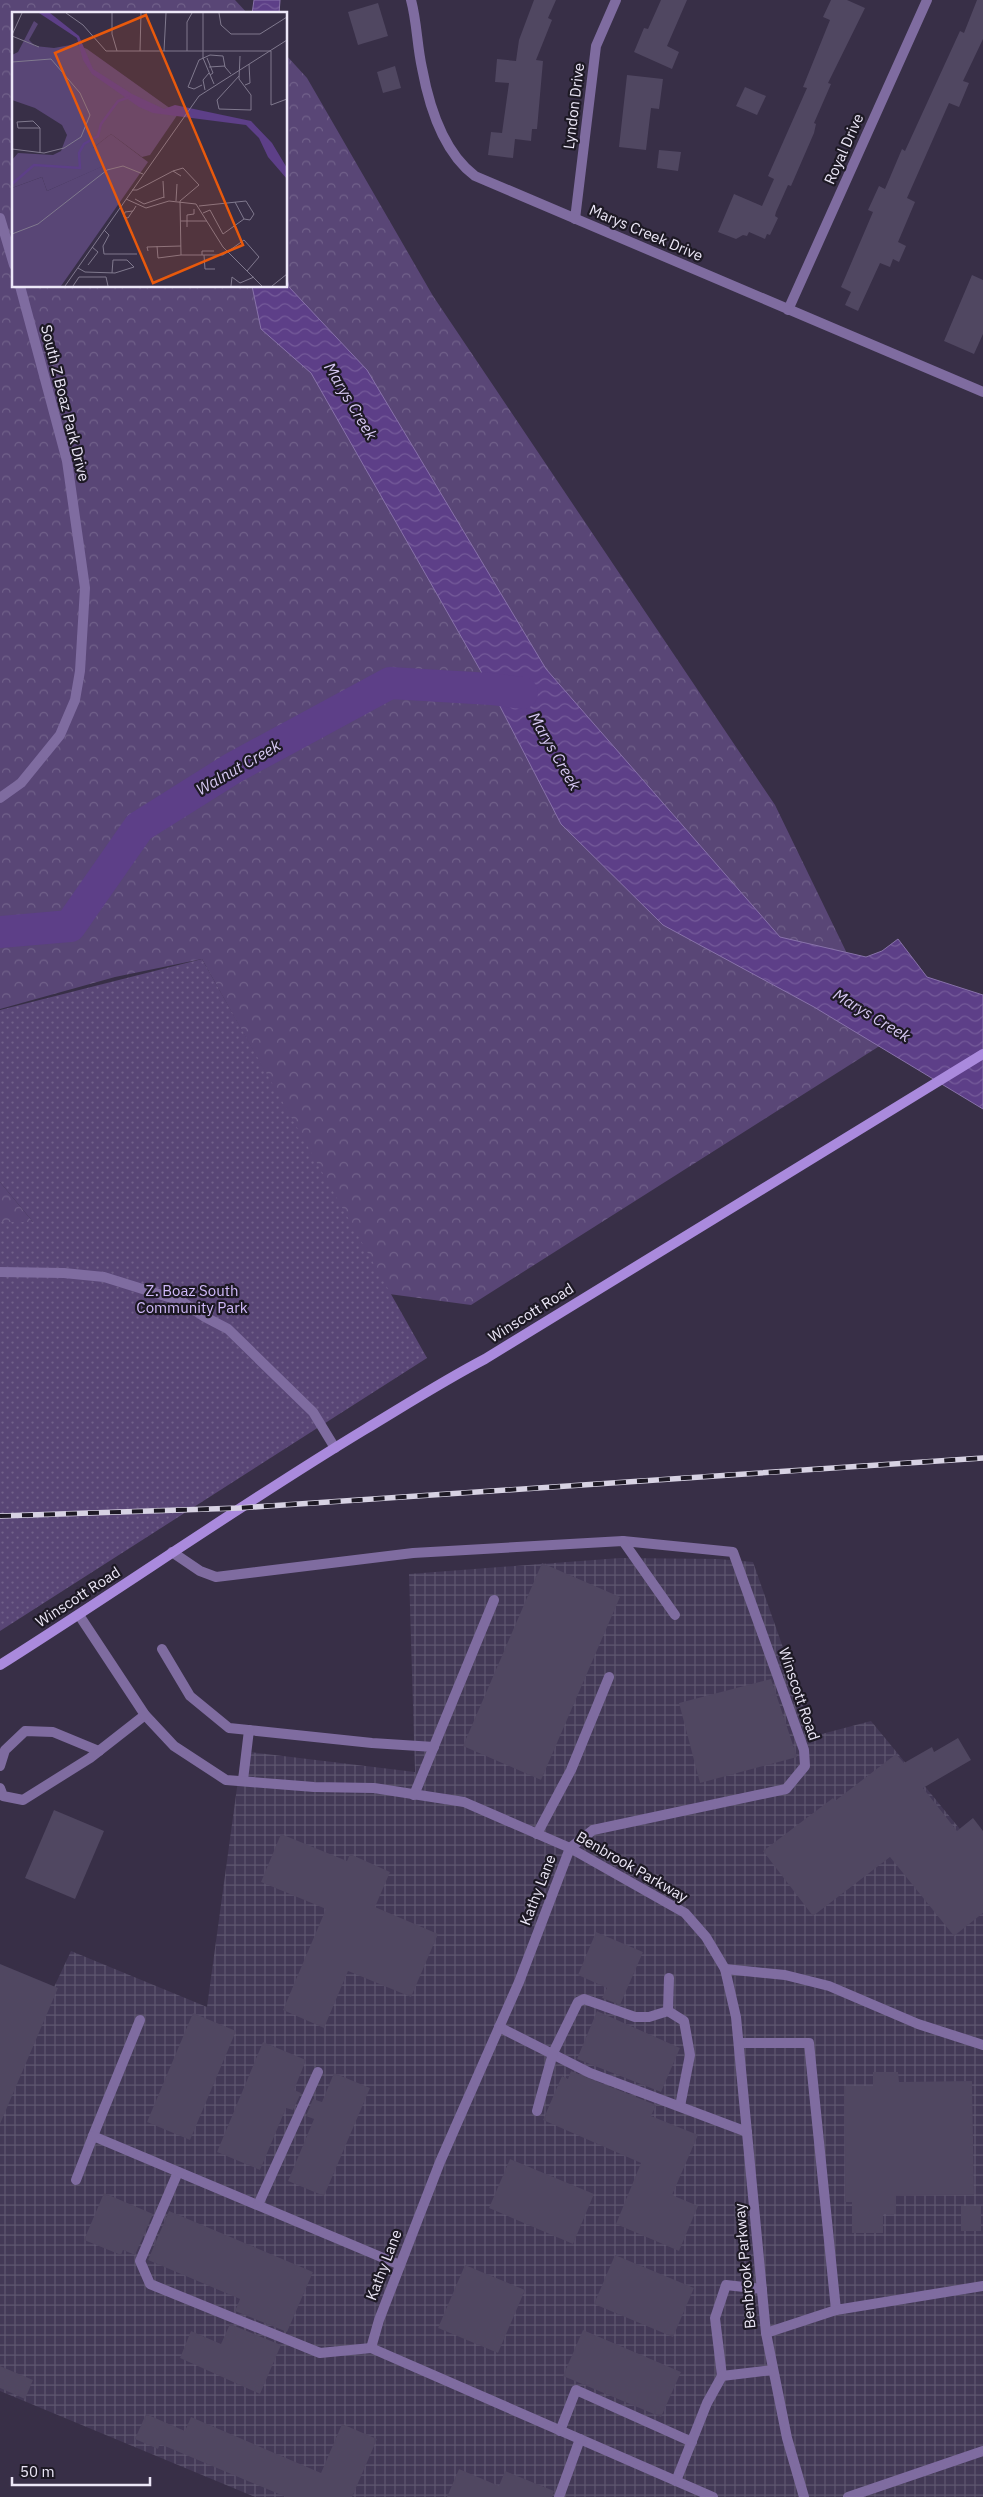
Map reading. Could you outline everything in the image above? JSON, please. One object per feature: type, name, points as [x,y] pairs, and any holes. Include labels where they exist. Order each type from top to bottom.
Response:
[{"type":"main road","name":"Winscott Road","points":[[0,1665],[335,1448],[485,1359],[983,1054]]},
{"type":"street","name":"Marys Creek Drive","points":[[411,0],[422,68],[432,111],[456,159],[475,176],[983,392]]},
{"type":"street","name":"Lyndon Drive","points":[[574,219],[596,46],[616,0]]},
{"type":"street","name":"Royal Drive","points":[[788,310],[927,0]]},
{"type":"street","points":[[0,218],[12,258]]},
{"type":"street","name":"South Z Boaz Park Drive","points":[[0,798],[21,783],[60,735],[75,700],[80,671],[85,588],[67,461],[21,288]]},
{"type":"street","points":[[0,1272],[64,1272],[104,1277],[181,1301],[204,1317],[228,1329],[313,1412],[335,1448]]},
{"type":"street","points":[[623,1541],[674,1615]]},
{"type":"street","name":"Winscott Road","points":[[172,1552],[200,1571],[216,1577],[413,1553],[623,1541],[733,1552],[804,1750],[805,1766],[786,1789],[593,1830],[570,1848]]},
{"type":"street","points":[[414,1795],[494,1600]]},
{"type":"street","name":"Benbrook Parkway","points":[[79,1615],[145,1715],[174,1746],[226,1780],[314,1787],[374,1788],[464,1802],[570,1848],[684,1913],[706,1937],[725,1969],[736,2017],[766,2333],[787,2438],[804,2497]]},
{"type":"street","points":[[162,1648],[190,1696],[229,1728],[434,1747]]},
{"type":"street","points":[[537,1834],[571,1770],[609,1677]]},
{"type":"street","points":[[0,1788],[4,1796],[23,1800],[99,1751],[145,1715]]},
{"type":"street","points":[[243,1780],[249,1730]]},
{"type":"street","points":[[0,1766],[5,1750],[25,1731],[53,1732],[99,1751]]},
{"type":"street","name":"Kathy Lane","points":[[371,2348],[400,2265],[440,2162],[499,2027],[570,1848]]},
{"type":"street","points":[[725,1969],[786,1975],[829,1986],[918,2024],[983,2045]]},
{"type":"street","points":[[668,2011],[669,1978]]},
{"type":"street","points":[[536,2111],[553,2053],[578,2002],[584,1999],[635,2016],[648,2017],[668,2011],[684,2021],[690,2055],[680,2106]]},
{"type":"street","points":[[76,2180],[140,2020]]},
{"type":"street","points":[[499,2027],[590,2073],[747,2132]]},
{"type":"street","points":[[739,2042],[809,2043],[836,2310]]},
{"type":"street","points":[[258,2205],[318,2072]]},
{"type":"street","points":[[93,2136],[400,2265]]},
{"type":"street","points":[[178,2172],[140,2261],[150,2284],[320,2353],[371,2348],[714,2497]]},
{"type":"street","points":[[676,2481],[708,2403],[722,2376],[715,2318],[726,2286],[762,2289]]},
{"type":"street","points":[[766,2333],[836,2310],[983,2286]]},
{"type":"street","points":[[722,2376],[773,2370]]},
{"type":"street","points":[[560,2430],[576,2390],[692,2442]]},
{"type":"street","points":[[559,2497],[580,2439]]},
{"type":"street","points":[[848,2497],[983,2450]]},
{"type":"shaded area","points":[[620,1558],[718,1559],[753,1562],[814,1736],[871,1721],[983,1857],[983,2497],[255,2497],[0,2391],[0,2102],[71,1951],[207,2007],[242,1751],[415,1772],[409,1574]]},
{"type":"green space","points":[[0,0],[235,0],[246,12],[12,12],[12,288],[288,288],[288,57],[307,78],[433,296],[775,805],[889,1040],[471,1305],[389,1294],[202,959],[115,977],[0,1009]]},
{"type":"green space","name":"Z. Boaz South Community Park","points":[[202,959],[427,1358],[0,1631],[0,1222],[33,1222],[0,1182],[0,1010]]},
{"type":"green space","points":[[0,1182],[33,1222],[0,1222]]},
{"type":"water","points":[[254,0],[280,0],[279,12],[252,12]]},
{"type":"water","name":"Marys Creek","points":[[288,283],[289,287],[367,370],[546,669],[780,937],[866,957],[882,951],[898,939],[927,977],[983,995],[983,1109],[814,1007],[663,925],[561,824],[491,689],[311,373],[261,329],[252,288],[288,288]]},
{"type":"building","points":[[534,0],[556,0],[548,18],[552,20],[536,60],[543,61],[537,129],[532,129],[531,141],[515,139],[513,158],[488,155],[491,132],[502,133],[509,83],[495,82],[497,59],[516,61],[519,40]]},
{"type":"building","points":[[661,0],[687,0],[667,46],[679,52],[672,69],[634,52],[644,28],[648,29]]},
{"type":"building","points":[[831,0],[847,0],[865,8],[828,83],[831,84],[814,123],[816,124],[814,133],[791,186],[788,185],[776,212],[775,216],[778,218],[770,235],[767,234],[765,239],[749,232],[747,236],[743,235],[736,239],[718,232],[734,194],[762,206],[774,179],[768,176],[807,88],[803,87],[830,20],[823,17]]},
{"type":"building","points":[[977,0],[983,0],[983,39],[963,81],[969,83],[959,107],[949,103],[907,198],[915,202],[898,242],[906,246],[899,262],[893,259],[890,267],[880,263],[858,311],[845,305],[851,292],[841,287],[873,212],[868,210],[879,186],[885,189],[902,149],[905,151],[960,31],[964,33]]},
{"type":"building","points":[[378,3],[388,36],[358,45],[348,12]]},
{"type":"building","points":[[395,66],[401,88],[383,93],[377,72]]},
{"type":"building","points":[[627,75],[663,79],[659,109],[651,108],[646,150],[619,147]]},
{"type":"building","points":[[745,87],[766,96],[757,115],[736,106]]},
{"type":"building","points":[[659,150],[681,152],[678,171],[657,168]]},
{"type":"building","points":[[972,275],[983,280],[983,334],[974,354],[944,341]]},
{"type":"building","points":[[542,1563],[620,1597],[541,1780],[463,1746]]},
{"type":"building","points":[[771,1679],[797,1757],[700,1783],[679,1703]]},
{"type":"building","points":[[958,1738],[971,1760],[923,1788],[957,1831],[973,1818],[983,1831],[983,1913],[954,1936],[890,1857],[813,1916],[763,1851],[833,1798],[835,1801],[896,1754],[904,1763],[932,1747],[934,1752]]},
{"type":"building","points":[[54,1810],[104,1831],[75,1899],[25,1878]]},
{"type":"building","points":[[281,1834],[347,1861],[350,1854],[390,1872],[375,1907],[438,1934],[411,1997],[348,1971],[324,2028],[283,2010],[326,1909],[261,1882]]},
{"type":"building","points":[[596,1932],[643,1952],[620,2005],[602,1998],[607,1988],[578,1975]]},
{"type":"building","points":[[0,1964],[58,1988],[0,2124]]},
{"type":"building","points":[[597,2011],[680,2048],[661,2092],[577,2059]]},
{"type":"building","points":[[193,2013],[236,2031],[190,2140],[147,2122]]},
{"type":"building","points":[[263,2042],[306,2060],[294,2090],[301,2093],[293,2110],[286,2108],[260,2170],[217,2152]]},
{"type":"building","points":[[571,2071],[656,2105],[651,2116],[698,2135],[672,2195],[698,2206],[679,2251],[616,2224],[641,2163],[543,2120],[562,2076],[568,2079]]},
{"type":"building","points":[[873,2072],[898,2072],[899,2082],[972,2081],[974,2195],[896,2196],[896,2214],[883,2214],[883,2233],[852,2233],[852,2202],[845,2202],[844,2086],[873,2086]]},
{"type":"building","points":[[334,2073],[370,2088],[324,2196],[288,2181],[314,2119],[306,2116],[313,2099],[322,2102]]},
{"type":"building","points":[[510,2159],[594,2194],[573,2244],[489,2208]]},
{"type":"building","points":[[104,2193],[153,2214],[135,2255],[123,2250],[121,2255],[84,2240]]},
{"type":"building","points":[[961,2206],[981,2206],[981,2231],[961,2231]]},
{"type":"building","points":[[169,2211],[313,2272],[287,2332],[235,2311],[240,2299],[148,2260]]},
{"type":"building","points":[[615,2255],[694,2288],[673,2337],[594,2304]]},
{"type":"building","points":[[465,2265],[525,2290],[498,2353],[438,2328]]},
{"type":"building","points":[[230,2324],[281,2345],[260,2394],[180,2358],[191,2331],[221,2344]]},
{"type":"building","points":[[583,2330],[681,2372],[661,2417],[563,2376]]},
{"type":"building","points":[[0,2366],[33,2380],[25,2399],[0,2388]]},
{"type":"building","points":[[146,2414],[185,2431],[191,2417],[321,2473],[342,2424],[377,2439],[352,2497],[286,2497],[160,2444],[158,2449],[135,2439]]},
{"type":"building","points":[[459,2469],[499,2486],[505,2471],[554,2491],[552,2497],[447,2497]]},
{"type":"waterway","name":"Walnut Creek","points":[[0,932],[70,926],[139,827],[233,768],[390,683],[491,689],[522,693]]},
{"type":"railway","points":[[0,1516],[239,1508],[983,1458]]}]
